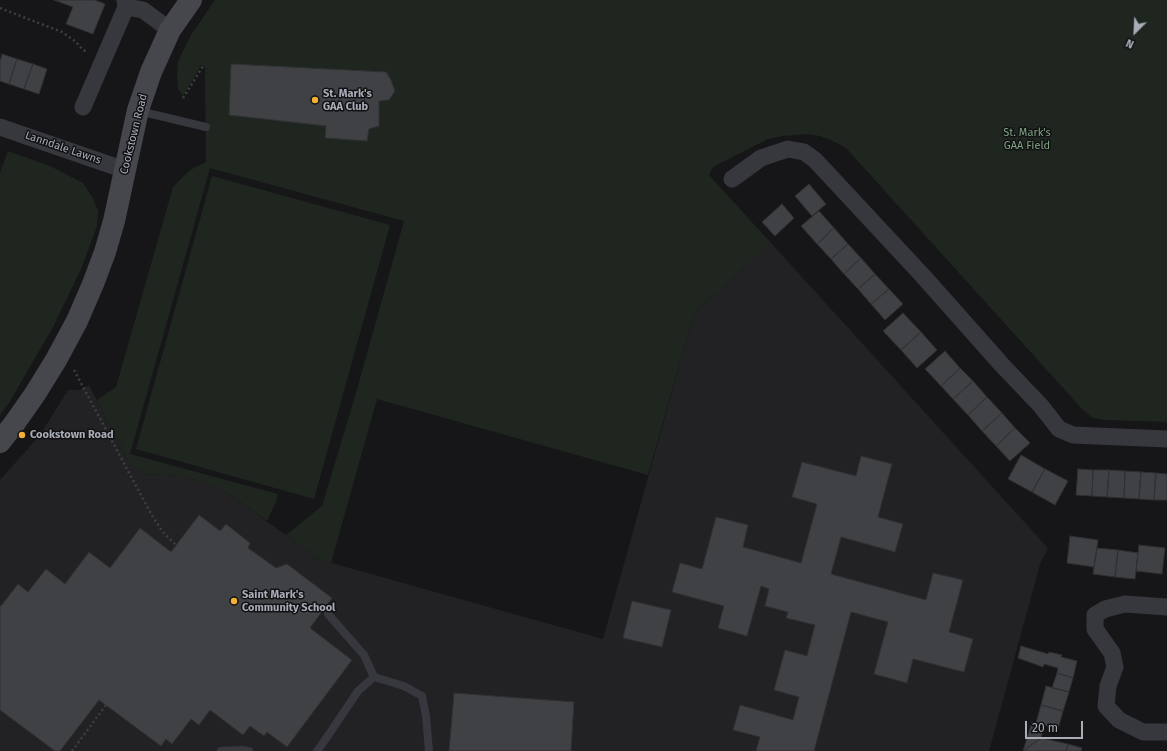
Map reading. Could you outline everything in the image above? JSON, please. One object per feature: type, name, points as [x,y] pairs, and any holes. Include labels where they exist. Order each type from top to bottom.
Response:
[{"type":"street","name":"Cookstown Road","points":[[0,442],[35,394],[56,360],[77,321],[93,284],[106,252],[138,111],[151,72],[170,30],[191,0]]},
{"type":"street","points":[[83,107],[125,4],[143,10],[170,30]]},
{"type":"street","name":"Lanndale Lawns","points":[[0,126],[125,170]]},
{"type":"street","points":[[732,179],[761,158],[788,149],[804,152],[815,160],[922,276],[1041,406],[1059,429],[1073,435],[1167,439]]},
{"type":"street","points":[[1167,607],[1125,604],[1105,609],[1095,615],[1095,629],[1112,653],[1115,667],[1108,686],[1106,706],[1119,720],[1144,732],[1167,732]]},
{"type":"lane","points":[[138,111],[206,127]]},
{"type":"lane","points":[[328,614],[364,655],[374,677],[404,686],[422,696],[426,716],[429,751]]},
{"type":"lane","points":[[317,751],[326,740],[358,691],[374,677]]},
{"type":"lane","points":[[221,751],[249,751]]},
{"type":"path","points":[[0,8],[62,32],[76,42],[83,50],[104,58]]},
{"type":"path","points":[[183,98],[203,66]]},
{"type":"path","points":[[73,369],[150,512],[162,531],[176,545]]},
{"type":"path","points":[[72,751],[106,705]]},
{"type":"shaded area","points":[[771,243],[1048,548],[1040,564],[989,751],[0,751],[0,480],[40,435],[68,390],[80,390],[89,385],[130,464],[145,474],[183,476],[220,488],[321,560],[603,639],[694,313]]},
{"type":"green space","name":"St. Mark's GAA Field","points":[[215,0],[1167,0],[1167,422],[1106,420],[1093,418],[1083,410],[846,148],[820,136],[807,134],[782,136],[768,139],[713,167],[709,175],[771,243],[694,313],[648,475],[377,399],[331,563],[321,560],[286,535],[322,506],[356,393],[404,221],[210,168],[130,454],[278,494],[267,521],[220,488],[183,476],[145,474],[130,464],[97,400],[116,387],[173,187],[190,170],[206,162],[205,67],[201,65],[183,96],[178,89],[177,75],[178,61],[191,35]]},
{"type":"green space","points":[[8,151],[50,166],[83,183],[93,198],[98,211],[97,226],[82,267],[53,327],[9,403],[0,415],[0,173]]},
{"type":"green space","points":[[212,176],[390,225],[314,499],[136,449]]},
{"type":"building","points":[[54,0],[95,0],[105,4],[93,34],[66,24],[73,7]]},
{"type":"building","points":[[2,54],[17,59],[9,84],[0,81],[0,61]]},
{"type":"building","points":[[17,59],[33,64],[24,89],[9,84]]},
{"type":"building","points":[[33,64],[47,69],[39,94],[24,89]]},
{"type":"building","points":[[231,64],[386,72],[395,91],[389,100],[379,101],[379,126],[369,129],[367,141],[325,138],[326,126],[229,115]]},
{"type":"building","points":[[809,184],[826,204],[812,216],[795,196]]},
{"type":"building","points":[[782,204],[794,218],[775,236],[762,222]]},
{"type":"building","points":[[819,211],[834,228],[817,244],[801,226]]},
{"type":"building","points":[[834,228],[848,244],[831,259],[817,244]]},
{"type":"building","points":[[848,244],[861,258],[844,274],[831,259]]},
{"type":"building","points":[[861,258],[875,274],[858,289],[844,274]]},
{"type":"building","points":[[875,274],[889,289],[871,304],[858,289]]},
{"type":"building","points":[[889,289],[903,304],[885,320],[871,304]]},
{"type":"building","points":[[903,313],[921,332],[901,350],[883,331]]},
{"type":"building","points":[[921,332],[937,350],[917,368],[901,350]]},
{"type":"building","points":[[945,351],[960,368],[941,386],[925,369]]},
{"type":"building","points":[[960,368],[973,381],[953,399],[941,386]]},
{"type":"building","points":[[973,381],[987,397],[968,415],[953,399]]},
{"type":"building","points":[[987,397],[1002,413],[982,431],[968,415]]},
{"type":"building","points":[[1002,413],[1015,428],[996,446],[982,431]]},
{"type":"building","points":[[1015,428],[1030,443],[1010,461],[996,446]]},
{"type":"building","points":[[1021,455],[1045,469],[1032,492],[1008,479]]},
{"type":"building","points":[[861,456],[892,464],[878,517],[903,524],[895,552],[841,537],[831,574],[926,600],[933,573],[963,580],[949,632],[973,639],[964,672],[913,659],[907,683],[874,674],[888,622],[851,612],[814,751],[756,751],[760,737],[733,730],[740,705],[793,720],[799,697],[774,690],[785,650],[807,656],[815,625],[786,618],[788,612],[765,606],[769,589],[761,586],[747,636],[718,628],[724,606],[672,592],[680,563],[702,569],[716,517],[748,525],[743,547],[801,563],[817,504],[792,497],[802,462],[856,476]]},
{"type":"building","points":[[1045,469],[1068,481],[1055,505],[1032,492]]},
{"type":"building","points":[[1078,469],[1093,470],[1092,496],[1076,495]]},
{"type":"building","points":[[1093,470],[1109,470],[1107,497],[1092,496]]},
{"type":"building","points":[[1109,470],[1125,471],[1124,498],[1107,497]]},
{"type":"building","points":[[1125,471],[1141,472],[1139,499],[1124,498]]},
{"type":"building","points":[[1141,472],[1156,473],[1154,500],[1139,499]]},
{"type":"building","points":[[1156,473],[1167,474],[1167,500],[1154,500]]},
{"type":"building","points":[[199,515],[220,531],[226,524],[250,543],[248,548],[276,568],[287,564],[332,598],[310,628],[352,660],[287,747],[267,732],[264,736],[250,726],[243,735],[210,710],[199,725],[191,719],[172,744],[166,739],[161,746],[99,700],[60,751],[55,751],[0,710],[0,605],[1,606],[18,584],[28,592],[46,569],[65,584],[89,552],[110,568],[140,528],[171,552]]},
{"type":"building","points":[[1070,536],[1098,540],[1094,567],[1067,563]]},
{"type":"building","points":[[1139,545],[1165,548],[1162,574],[1136,571]]},
{"type":"building","points":[[1097,548],[1118,550],[1115,577],[1093,574]]},
{"type":"building","points":[[1118,550],[1138,553],[1135,579],[1115,577]]},
{"type":"building","points":[[632,601],[671,610],[662,647],[623,638]]},
{"type":"building","points":[[1021,646],[1048,654],[1049,652],[1062,655],[1061,657],[1077,661],[1073,678],[1057,673],[1058,668],[1044,664],[1043,667],[1018,658]]},
{"type":"building","points":[[1057,673],[1073,678],[1069,692],[1052,688]]},
{"type":"building","points":[[1046,686],[1069,692],[1063,711],[1041,705]]},
{"type":"building","points":[[454,693],[574,702],[571,751],[449,751]]},
{"type":"building","points":[[1041,705],[1063,711],[1058,729],[1036,723]]},
{"type":"building","points":[[1032,722],[1045,725],[1041,738],[1023,751]]},
{"type":"building","points":[[1041,738],[1068,744],[1066,751],[1023,751]]},
{"type":"building","points":[[1068,744],[1082,748],[1081,751],[1066,751]]},
{"type":"place","name":"St. Mark's GAA Club","points":[[315,100]]},
{"type":"place","name":"Cookstown Road","points":[[22,435]]},
{"type":"place","name":"Saint Mark's Community School","points":[[234,601]]}]
